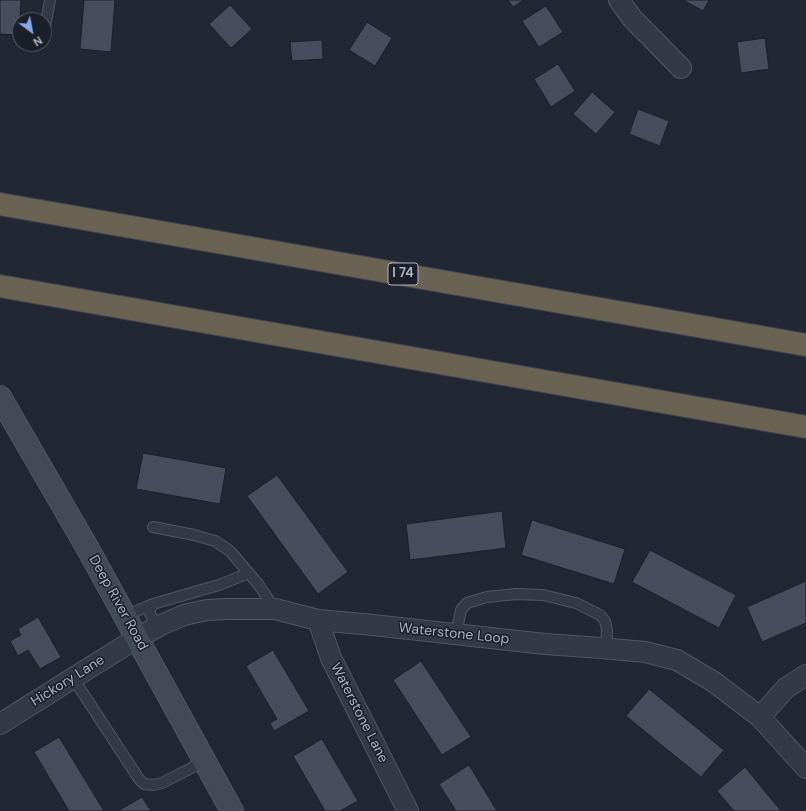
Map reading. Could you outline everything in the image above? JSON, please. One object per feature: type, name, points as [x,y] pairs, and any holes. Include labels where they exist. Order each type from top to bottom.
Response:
[{"type":"highway","name":"I 74","points":[[0,204],[806,345]]},
{"type":"highway","points":[[0,286],[806,428]]},
{"type":"street","points":[[619,0],[632,18],[681,68]]},
{"type":"street","name":"Deep River Road","points":[[0,397],[88,549],[232,811]]},
{"type":"street","name":"Waterstone Loop","points":[[137,638],[156,627],[184,615],[207,610],[227,608],[275,609],[318,620],[545,644],[645,652],[677,660],[714,682],[760,717],[806,768]]},
{"type":"street","name":"Waterstone Lane","points":[[318,620],[331,658],[402,809]]},
{"type":"street","name":"Hickory Lane","points":[[0,724],[137,638]]},
{"type":"street","points":[[760,717],[786,688],[806,675]]},
{"type":"lane","points":[[48,12],[50,0]]},
{"type":"lane","points":[[153,527],[194,535],[215,541],[230,551],[258,584],[275,609]]},
{"type":"lane","points":[[125,616],[153,604],[219,585],[249,573]]},
{"type":"lane","points":[[456,634],[461,610],[467,603],[487,597],[516,594],[543,595],[576,603],[600,615],[605,621],[607,630],[606,648]]},
{"type":"lane","points":[[153,604],[148,611],[156,627]]},
{"type":"lane","points":[[74,678],[139,780],[144,784],[153,785],[162,783],[204,761]]},
{"type":"building","points":[[0,0],[21,0],[20,12],[12,12],[12,35],[0,34]]},
{"type":"building","points":[[84,0],[115,0],[111,52],[80,49]]},
{"type":"building","points":[[508,0],[524,0],[513,7]]},
{"type":"building","points":[[683,0],[709,0],[703,11]]},
{"type":"building","points":[[230,5],[252,29],[231,48],[209,24]]},
{"type":"building","points":[[546,6],[563,32],[539,47],[522,21]]},
{"type":"building","points":[[367,22],[392,38],[375,66],[349,50]]},
{"type":"building","points":[[765,38],[769,69],[741,73],[737,42]]},
{"type":"building","points":[[322,40],[323,59],[292,61],[290,42]]},
{"type":"building","points":[[558,64],[575,91],[551,107],[534,79]]},
{"type":"building","points":[[592,92],[615,112],[596,134],[573,114]]},
{"type":"building","points":[[638,109],[669,121],[660,146],[629,134]]},
{"type":"building","points":[[143,453],[226,468],[220,504],[136,489]]},
{"type":"building","points":[[277,475],[348,572],[318,594],[247,496]]},
{"type":"building","points":[[502,511],[506,548],[410,560],[406,524]]},
{"type":"building","points":[[532,520],[625,549],[614,584],[521,555]]},
{"type":"building","points":[[650,550],[736,595],[719,628],[632,582]]},
{"type":"building","points":[[806,581],[806,623],[762,642],[747,607]]},
{"type":"building","points":[[38,617],[61,657],[40,669],[28,650],[18,656],[10,641],[21,635],[18,629]]},
{"type":"building","points":[[273,650],[309,711],[274,731],[270,723],[277,719],[246,666]]},
{"type":"building","points":[[421,661],[471,737],[442,755],[393,680]]},
{"type":"building","points":[[649,689],[724,750],[701,777],[626,716]]},
{"type":"building","points":[[59,737],[104,811],[69,811],[34,752]]},
{"type":"building","points":[[322,739],[358,801],[340,811],[325,811],[293,756]]},
{"type":"building","points":[[469,765],[497,811],[456,811],[439,784]]},
{"type":"building","points":[[745,767],[781,811],[734,811],[717,791]]},
{"type":"building","points":[[142,797],[151,811],[118,811]]}]
